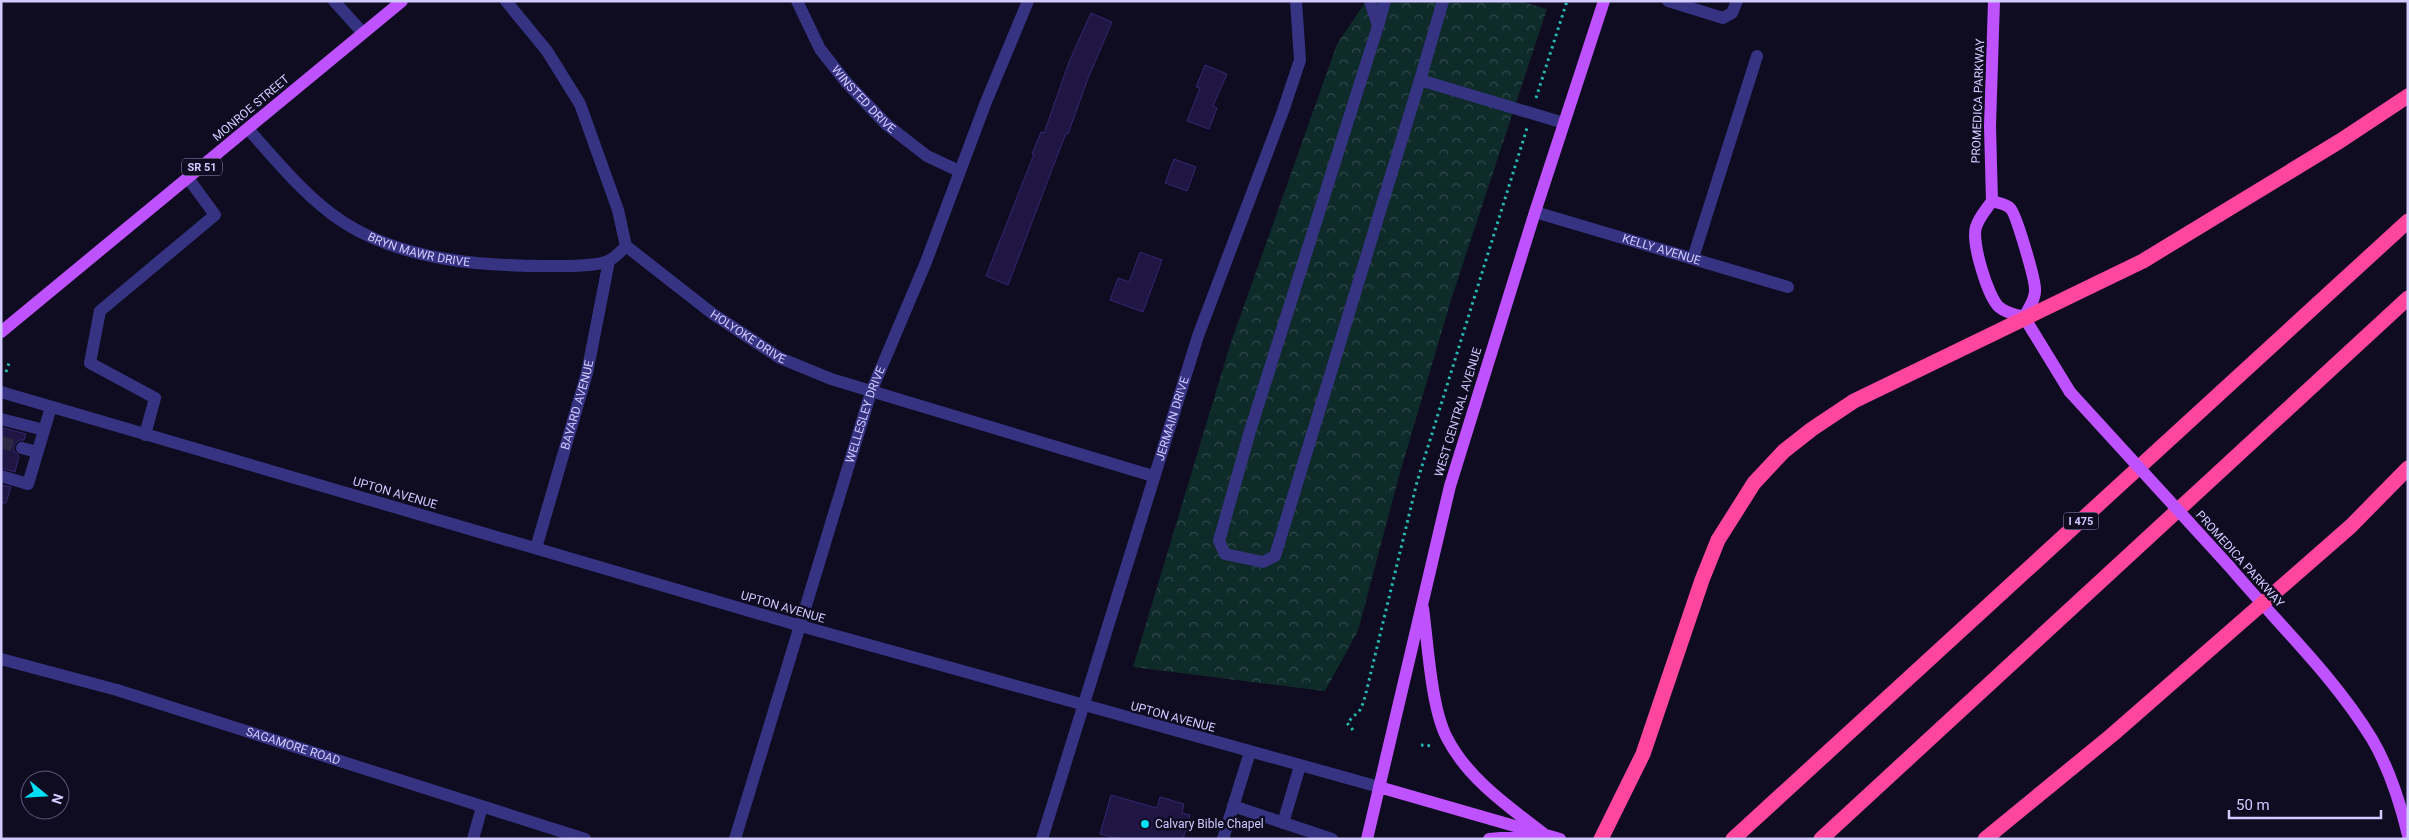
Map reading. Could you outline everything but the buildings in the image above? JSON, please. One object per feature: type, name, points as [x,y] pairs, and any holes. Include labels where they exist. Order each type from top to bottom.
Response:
[{"type":"highway","points":[[1601,839],[1630,784],[1659,710],[1702,580],[1718,540],[1754,483],[1784,451],[1854,401],[2151,256],[2340,141],[2408,96]]},
{"type":"highway","name":"I 475","points":[[1733,839],[2408,221]]},
{"type":"highway","points":[[1821,839],[2408,298]]},
{"type":"highway","points":[[1985,839],[2112,735],[2351,526],[2408,468]]},
{"type":"main road","name":"MONROE STREET","points":[[1,332],[402,1]]},
{"type":"main road","name":"WEST CENTRAL AVENUE","points":[[1367,839],[1450,486],[1535,212],[1604,1]]},
{"type":"main road","name":"PROMEDICA PARKWAY","points":[[1992,201],[1990,126],[1994,1]]},
{"type":"main road","points":[[1992,201],[2006,205],[2014,212],[2036,287],[2024,317],[1999,307],[1978,259],[1976,228],[1980,217],[1992,201]]},
{"type":"main road","name":"PROMEDICA PARKWAY","points":[[2024,317],[2070,392],[2229,566],[2260,604],[2338,690],[2372,740],[2397,793],[2408,834]]},
{"type":"main road","points":[[1422,600],[1437,711],[1447,738],[1464,764],[1496,797],[1544,834]]},
{"type":"main road","name":"UPTON AVENUE","points":[[1379,788],[1560,839]]},
{"type":"main road","points":[[1489,839],[1544,834]]},
{"type":"street","points":[[334,1],[363,33]]},
{"type":"street","points":[[506,1],[547,51],[580,104],[618,210],[626,246],[608,261]]},
{"type":"street","name":"WINSTED DRIVE","points":[[797,1],[820,49],[846,82],[887,125],[927,156],[959,171]]},
{"type":"street","name":"WELLESLEY DRIVE","points":[[735,839],[871,392],[926,262],[959,171],[1028,1]]},
{"type":"street","name":"JERMAIN DRIVE","points":[[1042,839],[1153,476],[1198,336],[1283,111],[1300,60],[1296,1]]},
{"type":"street","points":[[1370,1],[1378,26]]},
{"type":"street","points":[[1385,1],[1250,431],[1219,541],[1225,554],[1263,562],[1275,556],[1443,1]]},
{"type":"street","points":[[1668,1],[1723,18],[1732,13],[1737,1]]},
{"type":"street","points":[[1693,258],[1757,56]]},
{"type":"street","points":[[1420,80],[1564,123]]},
{"type":"street","name":"BRYN MAWR DRIVE","points":[[248,129],[304,190],[342,221],[374,239],[409,250],[465,262],[513,266],[572,266],[608,261]]},
{"type":"street","points":[[145,435],[155,398],[90,364],[100,311],[215,215],[188,178]]},
{"type":"street","name":"KELLY AVENUE","points":[[1535,212],[1788,286]]},
{"type":"street","name":"HOLYOKE DRIVE","points":[[626,246],[713,314],[780,358],[831,379],[871,392],[1153,476]]},
{"type":"street","name":"BAYARD AVENUE","points":[[536,548],[587,373],[608,261]]},
{"type":"street","name":"UPTON AVENUE","points":[[1,392],[801,626],[1379,788]]},
{"type":"street","points":[[1,476],[28,484],[51,407]]},
{"type":"street","points":[[1,419],[44,430]]},
{"type":"street","points":[[22,448],[37,452]]},
{"type":"street","name":"SAGAMORE ROAD","points":[[1,659],[117,690],[585,839]]},
{"type":"street","points":[[1223,839],[1250,752]]},
{"type":"street","points":[[1283,823],[1300,766]]},
{"type":"street","points":[[1233,806],[1315,836],[1332,839]]},
{"type":"street","points":[[473,839],[482,807]]},
{"type":"path","points":[[1353,730],[1348,723],[1360,710],[1364,700],[1420,474],[1567,1]]},
{"type":"path","points":[[4,359],[9,363],[6,372]]},
{"type":"green space","points":[[1366,1],[1520,1],[1547,9],[1451,300],[1399,476],[1358,631],[1325,691],[1133,667],[1230,345],[1337,44]]},
{"type":"tunnel","points":[[1,442],[22,448]]},
{"type":"place","name":"Calvary Bible Chapel","points":[[1145,824]]}]
